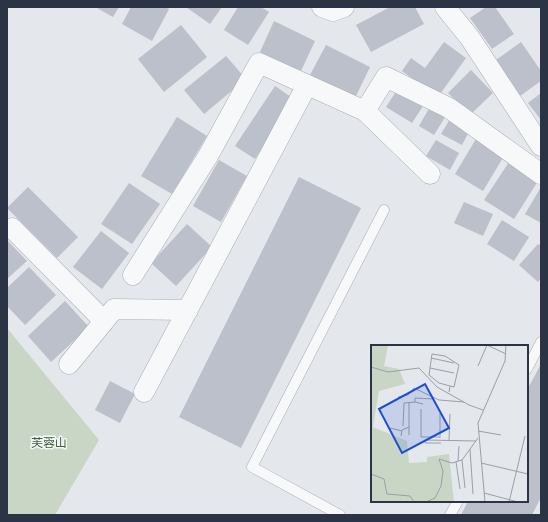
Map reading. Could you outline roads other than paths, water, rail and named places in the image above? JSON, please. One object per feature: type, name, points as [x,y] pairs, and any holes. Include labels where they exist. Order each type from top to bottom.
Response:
[{"type":"street","points":[[322,7],[333,11],[344,7]]},
{"type":"street","points":[[445,7],[470,38],[541,146]]},
{"type":"street","points":[[133,275],[208,156],[259,63],[365,110],[430,174]]},
{"type":"street","points":[[365,110],[386,77],[449,108],[541,174]]},
{"type":"street","points":[[144,392],[307,85]]},
{"type":"street","points":[[12,228],[104,321]]},
{"type":"street","points":[[69,364],[114,309],[188,310]]},
{"type":"lane","points":[[340,515],[252,467],[384,210]]},
{"type":"lane","points":[[528,367],[541,342]]},
{"type":"lane","points":[[450,515],[457,502]]},
{"type":"park label","name":"芙蓉山","points":[[49,443]]}]
